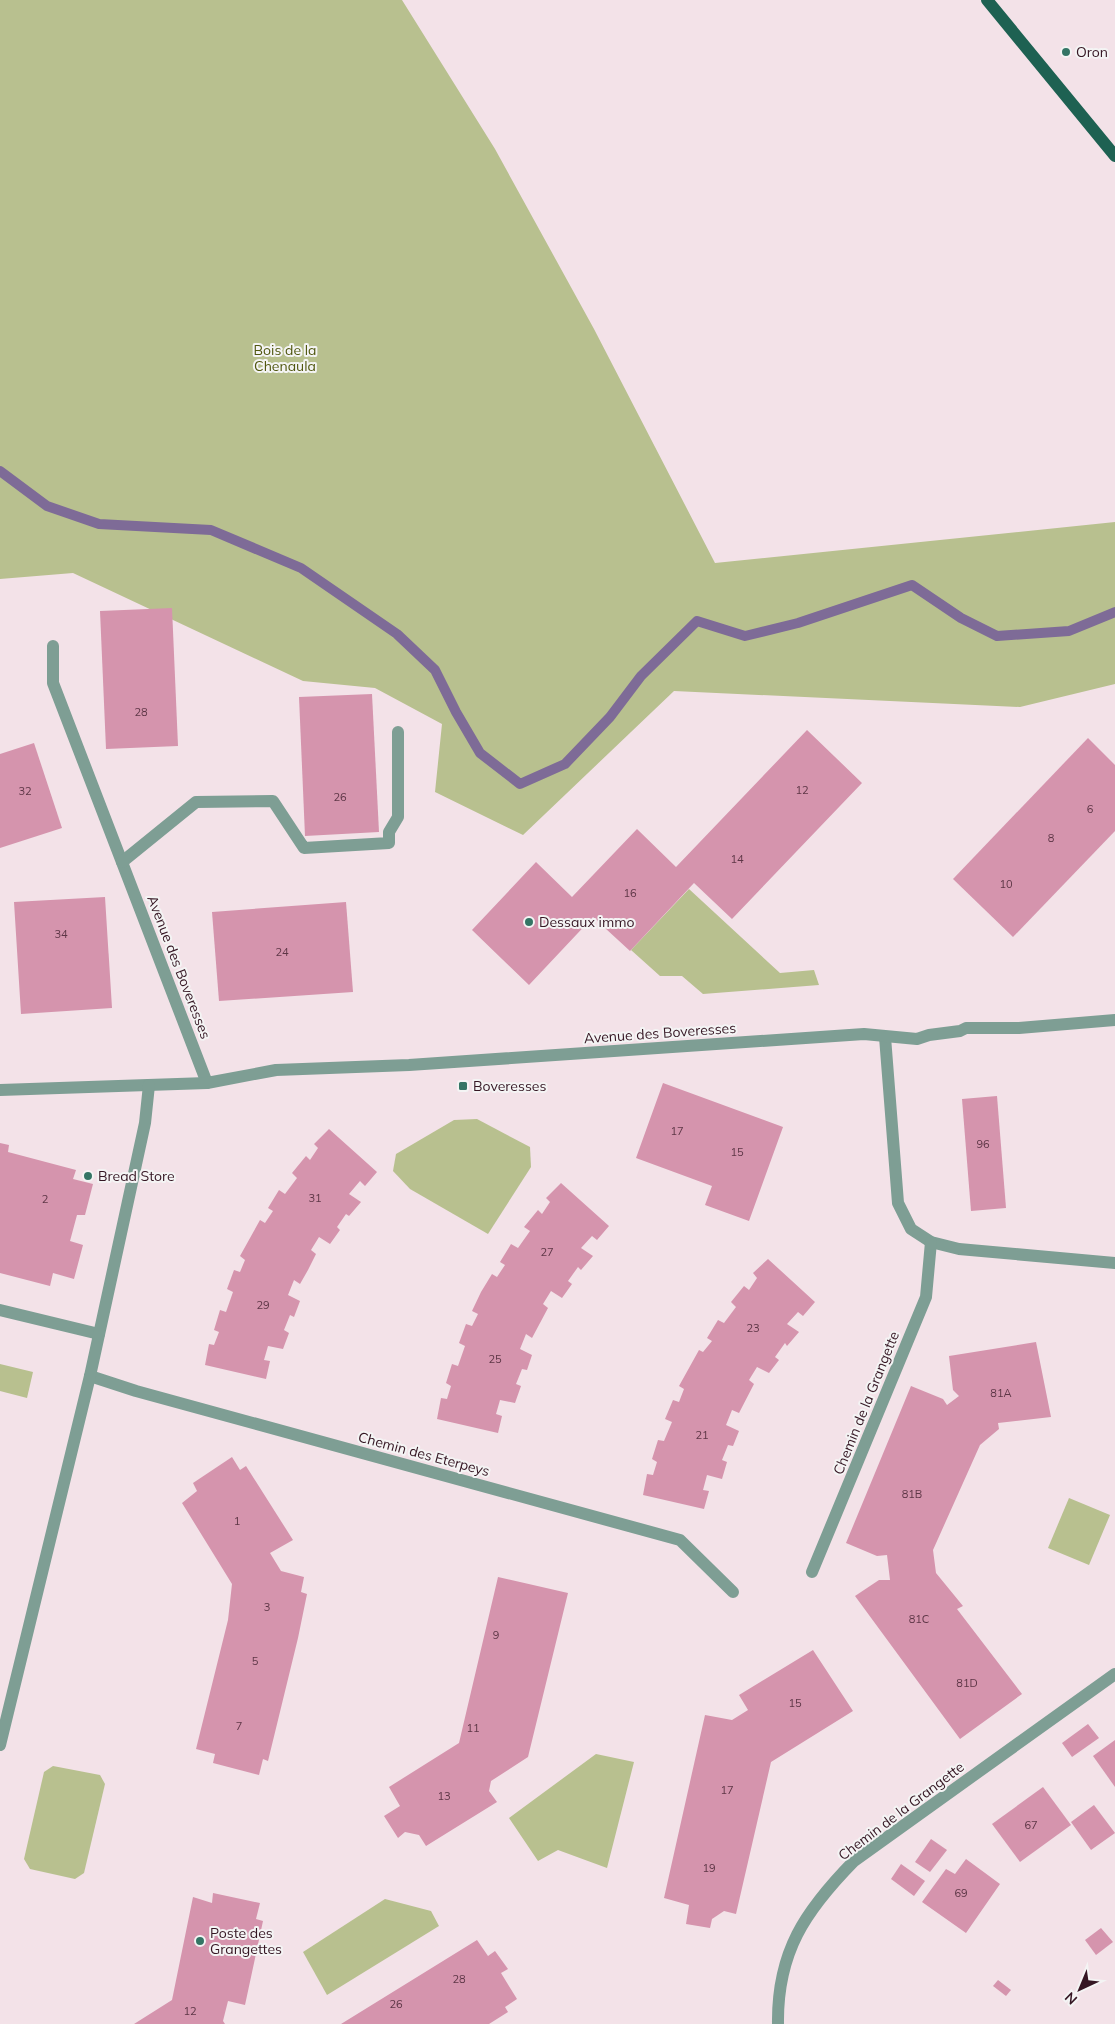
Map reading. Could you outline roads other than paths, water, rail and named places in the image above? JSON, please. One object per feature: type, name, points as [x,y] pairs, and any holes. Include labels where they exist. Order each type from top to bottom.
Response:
[{"type":"main road","points":[[988,0],[1115,156]]},
{"type":"street","name":"Avenue des Boveresses","points":[[52,646],[53,683],[207,1083]]},
{"type":"street","points":[[122,862],[196,802],[273,801],[304,848],[390,843],[389,832],[398,817],[398,732]]},
{"type":"street","name":"Avenue des Boveresses","points":[[0,1090],[207,1083],[276,1070],[409,1065],[864,1034],[918,1039],[929,1035],[960,1032],[966,1028],[1019,1028],[1115,1020]]},
{"type":"street","points":[[885,1037],[898,1202],[911,1229],[931,1242],[959,1249],[1115,1263]]},
{"type":"street","points":[[0,1745],[90,1376],[145,1122],[149,1085]]},
{"type":"street","name":"Chemin de la Grangette","points":[[812,1572],[926,1297],[931,1242]]},
{"type":"street","points":[[0,1310],[99,1334]]},
{"type":"street","name":"Chemin des Eterpeys","points":[[90,1376],[136,1392],[680,1540],[733,1592]]},
{"type":"street","name":"Chemin de la Grangette","points":[[778,2024],[780,1986],[787,1954],[813,1907],[828,1887],[854,1861],[1115,1674]]},
{"type":"waterway","points":[[0,471],[47,506],[99,524],[211,530],[301,568],[397,634],[435,670],[456,712],[480,753],[520,784],[565,764],[610,717],[641,676],[697,621],[745,636],[798,623],[912,585],[961,618],[997,636],[1069,631],[1115,612]]},
{"type":"place","name":"Oron","points":[[1066,52]]},
{"type":"place","name":"Dessaux immo","points":[[529,922]]},
{"type":"place","name":"Boveresses","points":[[463,1086]]},
{"type":"place","name":"Bread Store","points":[[88,1176]]},
{"type":"place","name":"Poste des Grangettes","points":[[200,1941]]},
{"type":"park label","name":"Bois de la Chenaula","points":[[285,358]]}]
